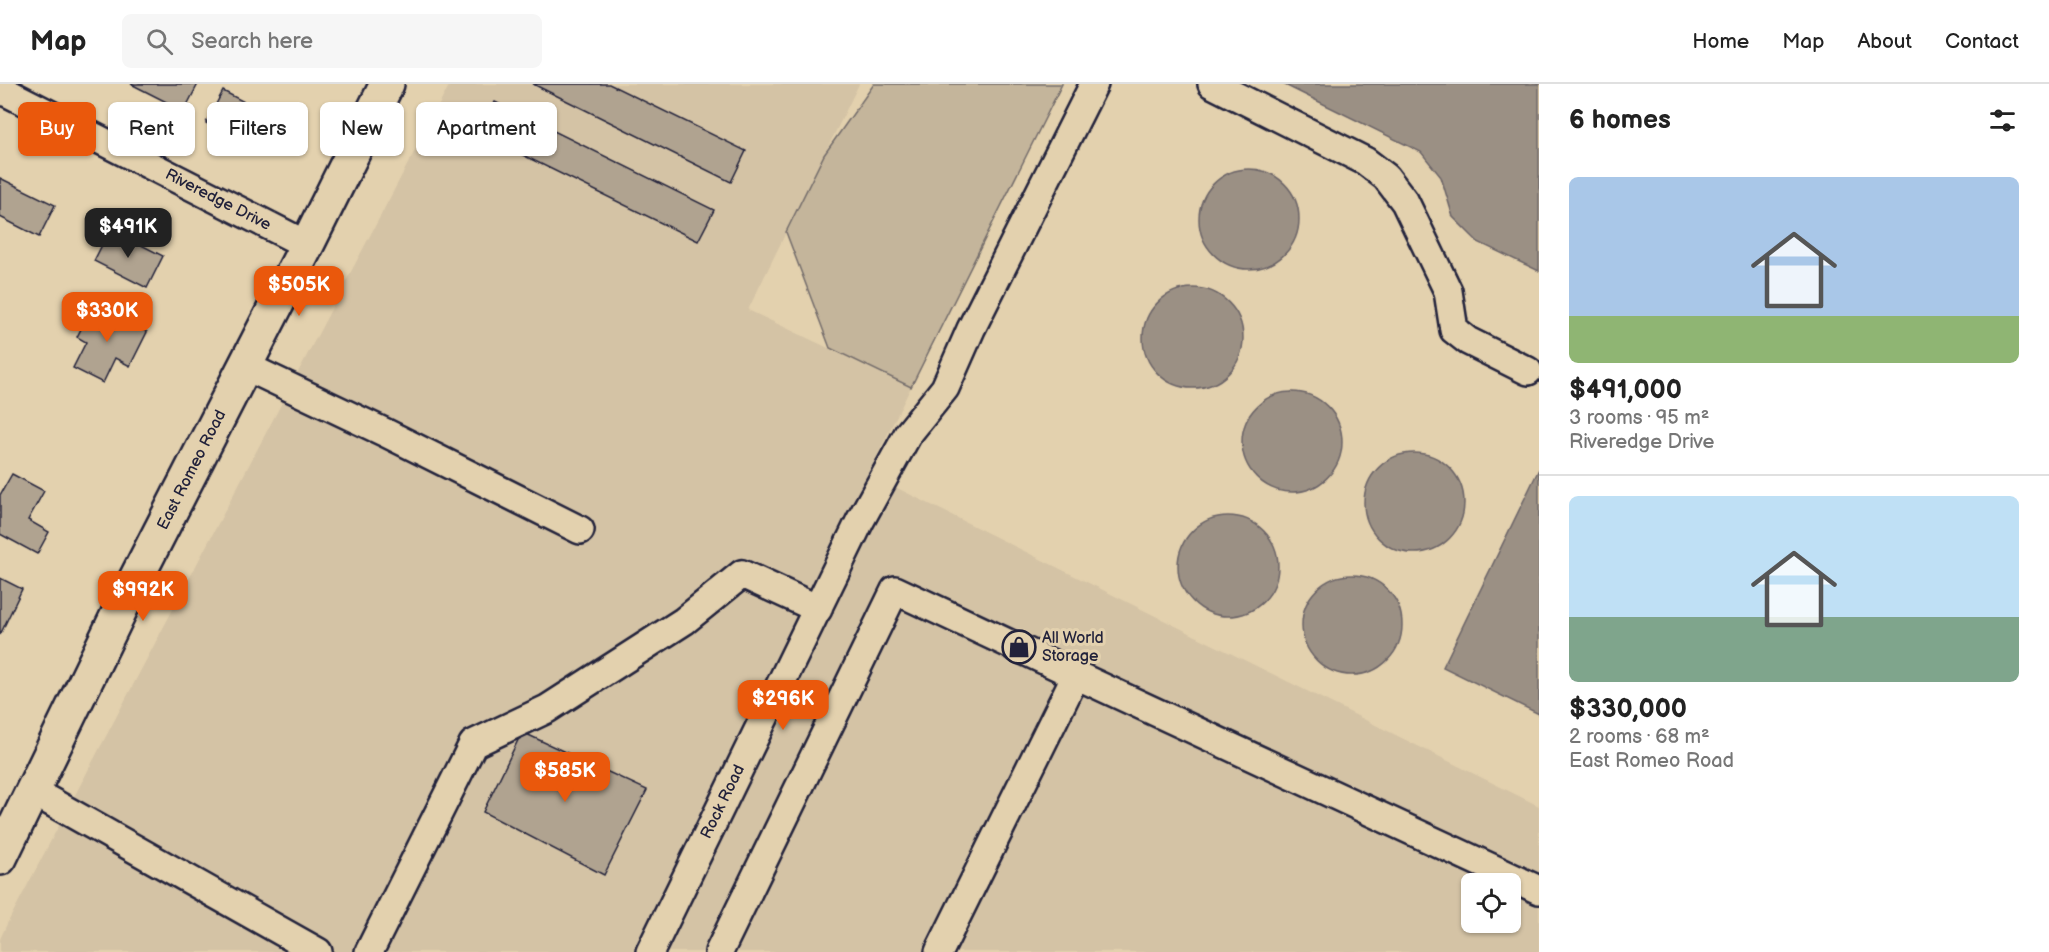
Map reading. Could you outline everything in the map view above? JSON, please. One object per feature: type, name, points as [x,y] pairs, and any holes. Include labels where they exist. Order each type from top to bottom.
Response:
[{"type":"main road","name":"East Romeo Road","points":[[0,858],[123,604],[387,84]]},
{"type":"street","name":"Rock Road","points":[[650,952],[877,491],[908,434],[945,388],[971,329],[1094,84]]},
{"type":"street","points":[[1212,84],[1365,161],[1386,177],[1405,202],[1448,291],[1454,330],[1468,341],[1528,371]]},
{"type":"street","name":"Riveredge Drive","points":[[0,89],[307,245]]},
{"type":"street","points":[[245,366],[386,433],[580,530]]},
{"type":"street","points":[[369,952],[473,744],[547,709],[684,621],[742,574],[818,609]]},
{"type":"street","points":[[719,952],[895,590],[1539,890]]},
{"type":"street","points":[[939,952],[1076,675]]},
{"type":"street","points":[[32,791],[318,952]]},
{"type":"shaded area","points":[[450,84],[859,84],[748,310],[911,387],[867,476],[897,488],[1539,806],[1539,952],[0,952],[0,939],[416,148],[416,156],[557,156],[557,102],[441,102]]},
{"type":"shaded area","points":[[874,84],[1062,84],[911,387],[830,348],[786,232],[824,155]]},
{"type":"shaded area","points":[[1283,84],[1539,84],[1539,271],[1478,242],[1453,217],[1441,177],[1421,152]]},
{"type":"shaded area","points":[[1249,169],[1268,173],[1284,184],[1295,200],[1299,219],[1295,238],[1284,254],[1268,265],[1249,269],[1230,265],[1214,254],[1203,238],[1199,219],[1203,200],[1214,184],[1230,173]]},
{"type":"shaded area","points":[[1193,288],[1212,292],[1228,303],[1239,319],[1243,338],[1239,357],[1228,373],[1212,384],[1193,388],[1174,384],[1158,373],[1147,357],[1143,338],[1147,319],[1158,303],[1174,292]]},
{"type":"shaded area","points":[[1292,392],[1311,396],[1327,407],[1338,423],[1342,442],[1338,461],[1327,477],[1311,488],[1292,492],[1273,488],[1257,477],[1246,461],[1242,442],[1246,423],[1257,407],[1273,396]]},
{"type":"shaded area","points":[[1414,453],[1433,457],[1449,468],[1460,484],[1464,503],[1460,522],[1449,538],[1433,549],[1414,553],[1395,549],[1379,538],[1368,522],[1364,503],[1368,484],[1379,468],[1395,457]]},
{"type":"shaded area","points":[[1539,469],[1539,714],[1443,667]]},
{"type":"shaded area","points":[[1228,516],[1247,520],[1263,531],[1274,547],[1278,566],[1274,585],[1263,601],[1247,612],[1228,616],[1209,612],[1193,601],[1182,585],[1178,566],[1182,547],[1193,531],[1209,520]]},
{"type":"shaded area","points":[[1352,575],[1371,579],[1387,590],[1398,606],[1402,625],[1398,644],[1387,660],[1371,671],[1352,675],[1333,671],[1317,660],[1306,644],[1302,625],[1306,606],[1317,590],[1333,579]]},
{"type":"building","points":[[131,84],[198,84],[189,102],[166,102]]},
{"type":"building","points":[[533,84],[609,84],[746,151],[731,182]]},
{"type":"building","points":[[223,91],[244,102],[217,102]]},
{"type":"building","points":[[557,133],[714,210],[698,241],[525,156],[557,156]]},
{"type":"building","points":[[0,178],[55,205],[39,237],[0,217]]},
{"type":"building","points":[[110,229],[163,256],[147,288],[94,261]]},
{"type":"building","points":[[93,305],[147,332],[130,366],[115,358],[103,383],[73,368],[86,342],[77,337]]},
{"type":"building","points":[[12,474],[44,491],[28,520],[49,532],[37,554],[0,534],[0,495]]},
{"type":"building","points":[[0,578],[22,589],[0,635]]},
{"type":"building","points":[[522,732],[647,790],[604,875],[483,812]]},
{"type":"place","name":"All World Storage","points":[[1019,647]]}]
